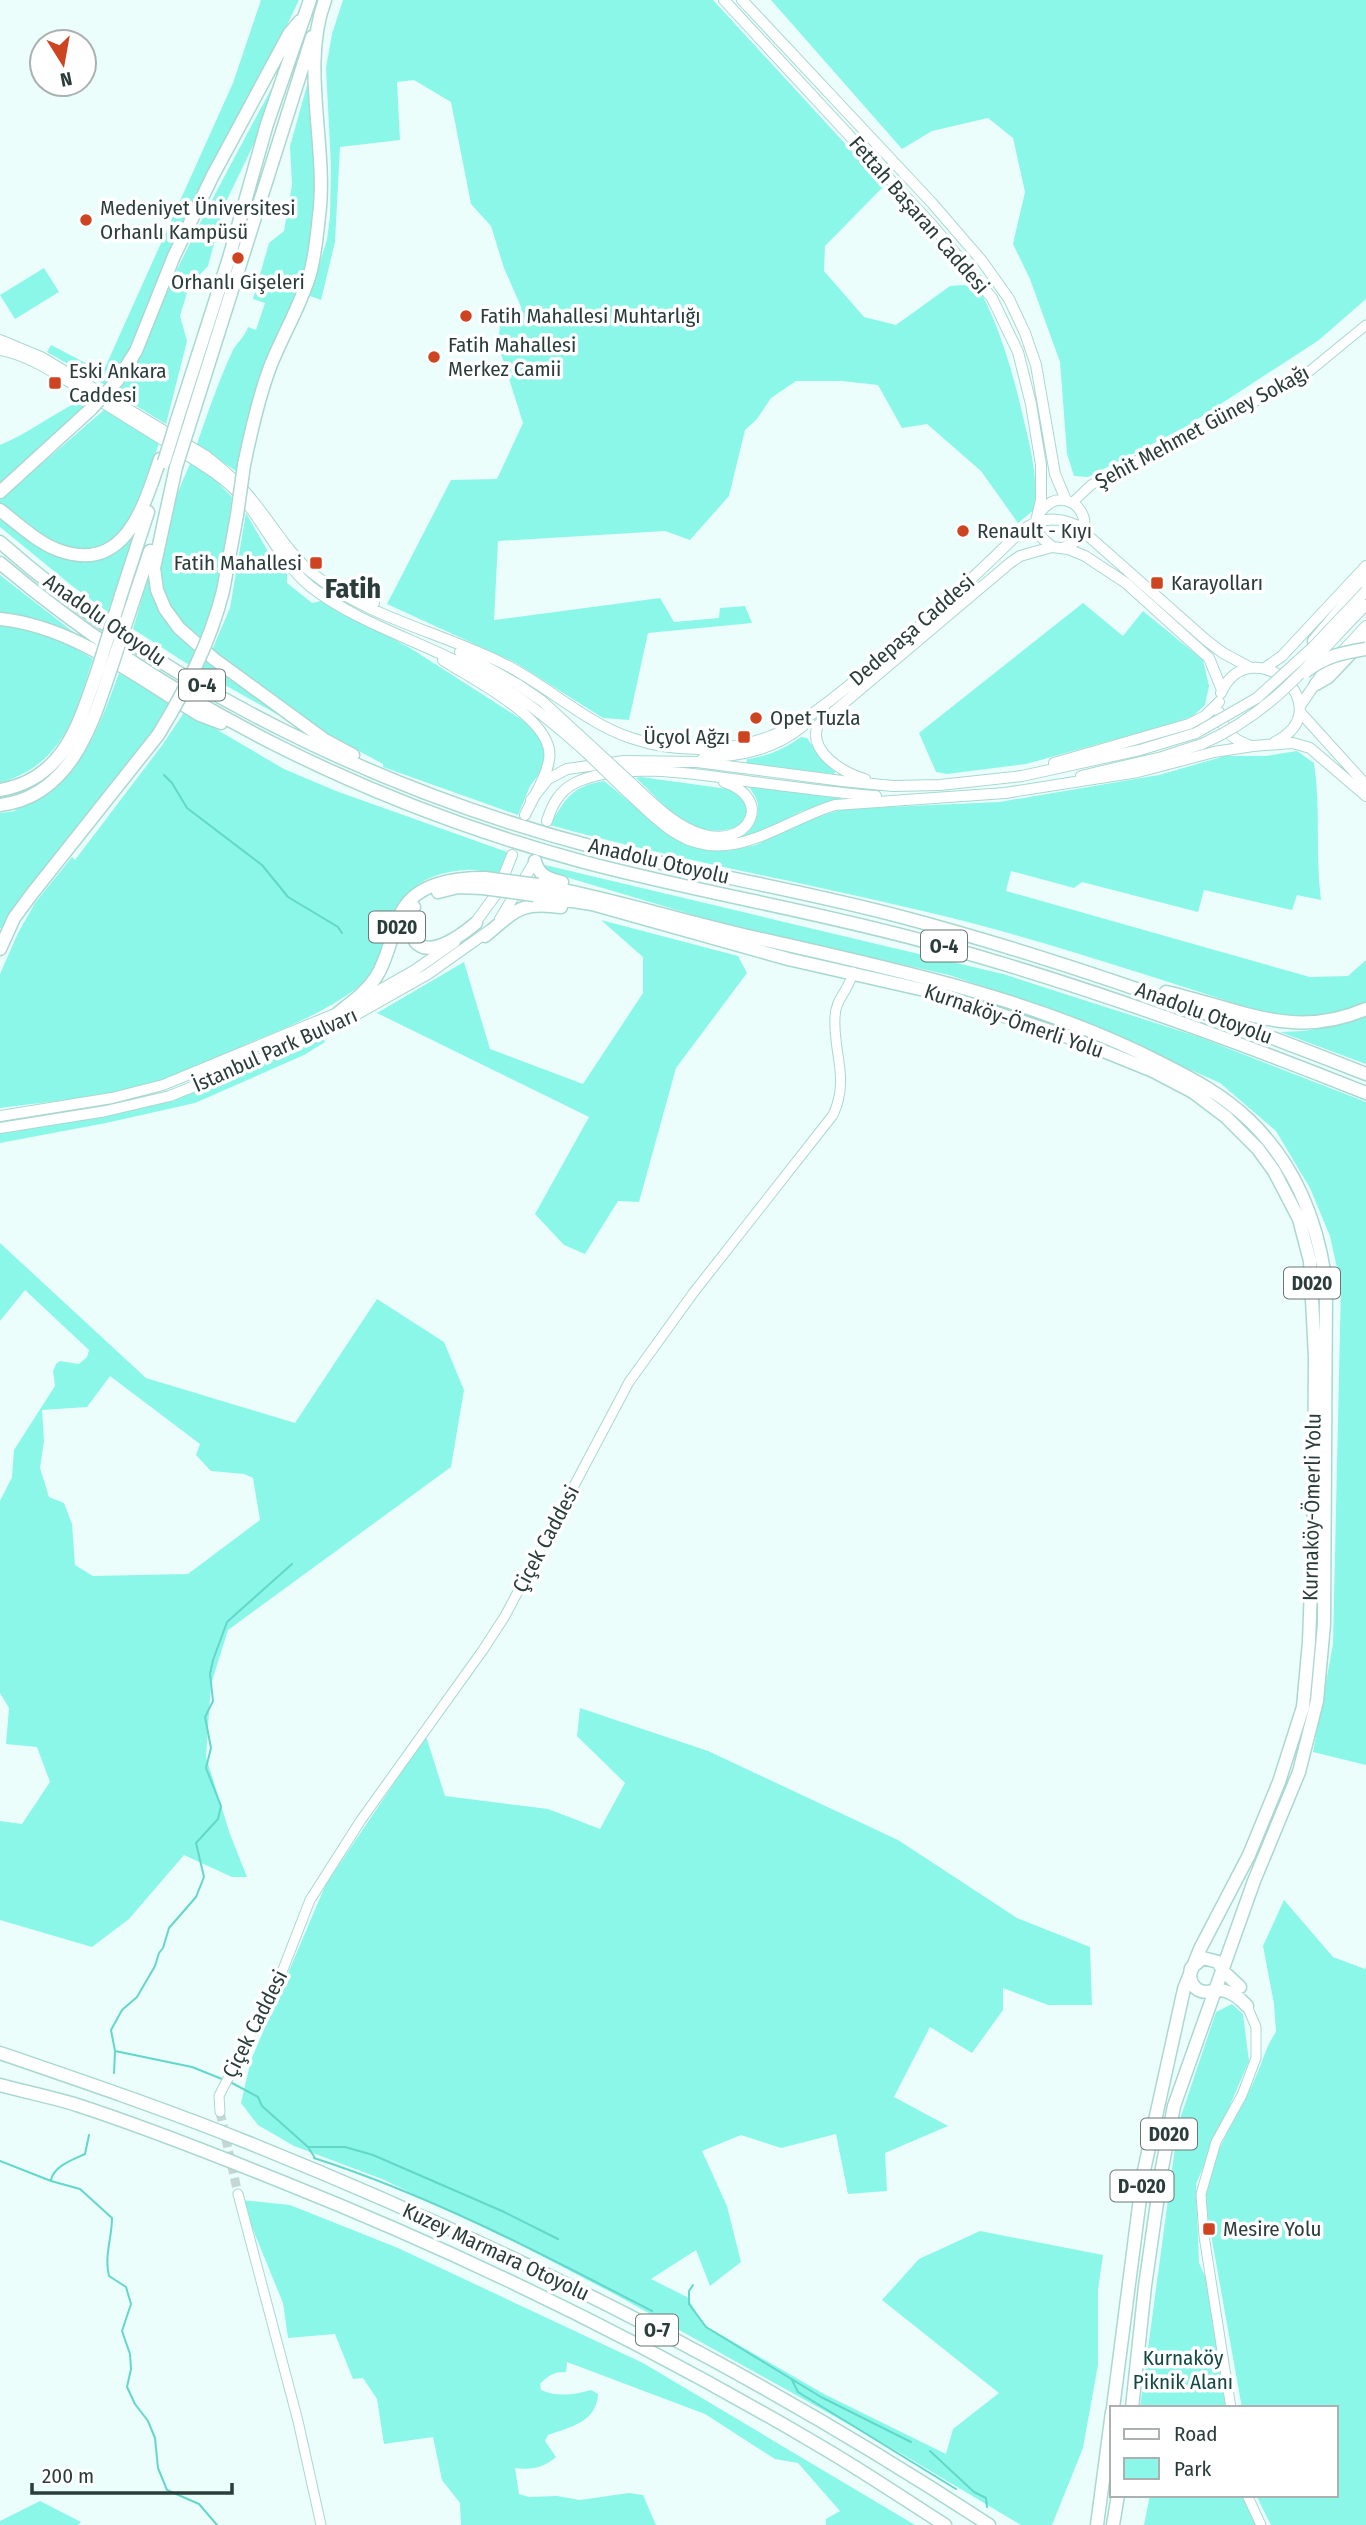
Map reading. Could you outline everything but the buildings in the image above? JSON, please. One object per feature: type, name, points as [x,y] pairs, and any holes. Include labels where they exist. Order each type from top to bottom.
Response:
[{"type":"highway","points":[[1,947],[14,918],[31,895],[158,735],[186,688],[210,635],[223,591],[256,409],[271,365],[310,274],[320,215],[322,164],[310,0]]},
{"type":"highway","points":[[324,0],[311,18],[267,124],[183,423],[153,568],[161,599],[172,619],[214,659],[325,740],[425,793]]},
{"type":"highway","points":[[4,489],[91,410],[117,381],[136,351],[174,256],[212,177],[289,33],[311,18]]},
{"type":"highway","points":[[0,510],[59,550],[81,554],[102,551],[120,541],[130,530],[145,504],[162,460],[183,423]]},
{"type":"highway","points":[[0,805],[17,801],[44,788],[68,766],[84,742],[121,595],[162,460]]},
{"type":"highway","points":[[0,790],[18,786],[51,766],[75,730],[132,605],[176,467]]},
{"type":"highway","name":"Anadolu Otoyolu","points":[[0,542],[99,620],[214,692],[312,744],[425,793],[513,824],[590,846],[897,916],[1117,981],[1366,1074]]},
{"type":"highway","name":"Anadolu Otoyolu","points":[[0,563],[126,660],[254,734],[343,778],[457,823],[583,862],[844,921],[998,962],[1165,1016],[1366,1093]]},
{"type":"highway","points":[[1292,666],[1366,579]]},
{"type":"highway","points":[[0,619],[40,626],[75,640],[200,715],[254,734]]},
{"type":"highway","points":[[1316,684],[1328,677],[1366,638]]},
{"type":"highway","points":[[1305,671],[1334,654],[1366,649]]},
{"type":"highway","points":[[535,862],[543,877],[627,897],[745,942]]},
{"type":"highway","name":"D020","points":[[336,1015],[364,992],[376,978],[402,911],[411,900],[433,885],[448,880],[536,890],[745,942]]},
{"type":"highway","name":"D020","points":[[476,923],[445,946],[425,947],[411,936],[409,914],[418,903],[439,892],[484,883]]},
{"type":"highway","points":[[485,936],[519,908],[548,905],[587,911],[685,936],[745,942]]},
{"type":"highway","name":"Kurnaköy-Ömerli Yolu","points":[[745,942],[933,992],[1003,1014],[1153,1071],[1193,1092],[1226,1117],[1258,1149],[1274,1171],[1299,1219],[1310,1261],[1315,1357],[1314,1504],[1309,1642],[1303,1707],[1279,1782],[1249,1855],[1191,1968],[1167,2056],[1143,2175],[1114,2406]]},
{"type":"highway","name":"Kurnaköy-Ömerli Yolu","points":[[745,942],[914,973],[1082,1027],[1134,1049],[1210,1088],[1250,1120],[1287,1166],[1310,1210],[1326,1284],[1324,1623],[1317,1701],[1299,1772],[1254,1881],[1223,1971]]},
{"type":"highway","points":[[1117,981],[1285,1023],[1323,1022],[1366,1009]]},
{"type":"highway","points":[[1235,1937],[1240,1987],[1247,2006]]},
{"type":"highway","points":[[1240,1987],[1223,1971],[1218,1962],[1209,1958],[1198,1960],[1191,1968],[1190,1979],[1195,1988],[1205,1992],[1216,1989],[1239,1997],[1247,2006]]},
{"type":"highway","points":[[1216,1989],[1223,1971]]},
{"type":"highway","name":"D020","points":[[1132,2406],[1145,2286],[1174,2106],[1216,1989]]},
{"type":"highway","name":"Kuzey Marmara Otoyolu","points":[[0,2053],[243,2141],[476,2240],[626,2314],[737,2373],[845,2435],[989,2525]]},
{"type":"highway","name":"Kuzey Marmara Otoyolu","points":[[0,2085],[76,2105],[202,2150],[323,2198],[466,2260],[622,2338],[821,2446],[945,2525]]},
{"type":"highway","name":"Kurnaköy-Ömerli Yolu","points":[[1097,2525],[1110,2432]]},
{"type":"highway","points":[[1113,2525],[1118,2497]]},
{"type":"main road","name":"Fettah Başaran Caddesi","points":[[724,0],[933,226],[992,298],[1018,352],[1031,404],[1041,466],[1038,516]]},
{"type":"main road","points":[[742,0],[932,203],[982,261],[1009,299],[1025,333],[1036,366],[1055,474],[1069,501],[1082,512],[1083,531],[1077,541],[1057,547]]},
{"type":"main road","points":[[0,340],[41,357],[206,456],[229,474],[251,498],[304,566],[341,593],[419,629]]},
{"type":"main road","points":[[0,350],[15,353],[45,368],[221,478],[240,495],[286,561],[310,586],[348,610],[465,665],[508,689],[589,750]]},
{"type":"main road","name":"Dedepaşa Caddesi","points":[[419,629],[506,665],[616,733],[670,747],[727,747],[787,730],[814,713],[880,662],[1052,501],[1069,501]]},
{"type":"main road","points":[[1222,690],[1209,658],[1126,583],[1084,556],[1057,547],[1040,536],[1038,516],[1068,522],[1083,531],[1206,640],[1251,668]]},
{"type":"main road","name":"Dedepaşa Caddesi","points":[[911,786],[866,779],[847,772],[830,760],[819,747],[815,738],[818,725],[1010,563],[1020,556],[1057,547]]},
{"type":"main road","points":[[1265,668],[1282,656],[1366,566]]},
{"type":"main road","points":[[310,586],[327,593],[341,593],[355,582],[355,591],[517,684],[542,701],[589,750],[678,834],[691,841],[720,846],[751,841],[814,811],[835,806],[1005,793],[1138,772],[1214,752],[1293,743],[1310,748],[1366,796]]},
{"type":"main road","points":[[646,759],[697,762],[842,781],[911,786],[969,783],[1081,764],[1160,745],[1196,733],[1257,698],[1366,591]]},
{"type":"main road","points":[[1005,793],[1162,757],[1202,744],[1240,724],[1274,700],[1366,605]]},
{"type":"main road","points":[[1265,745],[1281,739],[1290,731],[1298,720],[1300,709],[1324,671],[1366,626]]},
{"type":"main road","points":[[410,639],[515,707],[539,727],[549,749],[550,760],[525,815]]},
{"type":"main road","points":[[1253,746],[1231,736],[1223,726],[1219,702],[1222,690],[1239,672],[1251,668],[1265,668],[1285,678],[1296,693],[1300,709],[1366,785]]},
{"type":"main road","points":[[531,800],[548,779],[582,765],[646,759],[723,757],[774,744],[801,728],[843,690]]},
{"type":"main road","points":[[969,783],[1018,773],[1173,730],[1205,716],[1219,702]]},
{"type":"main road","points":[[628,786],[671,819],[699,834],[713,837],[735,835],[748,822],[751,805],[743,791],[723,782],[668,772]]},
{"type":"main road","points":[[547,821],[558,797],[574,784],[615,773],[668,772],[863,795],[960,797]]},
{"type":"main road","name":"İstanbul Park Bulvarı","points":[[0,1116],[112,1098],[163,1085],[336,1015],[435,958],[476,923],[497,893],[512,855]]},
{"type":"main road","name":"İstanbul Park Bulvarı","points":[[0,1128],[106,1111],[170,1096],[322,1034],[428,974],[485,936],[511,903],[535,862]]},
{"type":"street","name":"Şehit Mehmet Güney Sokağı","points":[[1069,501],[1108,475],[1300,379],[1366,325]]},
{"type":"street","name":"Çiçek Caddesi","points":[[220,2112],[219,2096],[282,1972],[310,1900],[361,1820],[505,1616],[629,1382],[694,1292],[832,1115],[840,1099],[842,1081],[834,1018],[837,1003],[851,984],[853,972]]},
{"type":"street","points":[[1231,2406],[1204,2236],[1201,2194],[1216,2142],[1242,2095],[1255,2058],[1255,2027],[1247,2006]]},
{"type":"street","points":[[238,2194],[298,2421],[321,2525]]},
{"type":"street","points":[[1248,2497],[1261,2525]]},
{"type":"green space","points":[[261,0],[299,0],[129,353],[105,385],[47,352],[51,345],[103,372],[233,83]]},
{"type":"green space","points":[[343,0],[713,0],[884,186],[825,246],[824,271],[864,317],[896,325],[950,286],[964,285],[981,292],[1002,341],[1021,407],[1034,467],[1034,510],[1018,523],[981,471],[927,424],[902,428],[878,385],[842,381],[796,381],[771,398],[757,419],[745,430],[729,496],[690,540],[665,531],[498,541],[494,620],[660,598],[674,622],[719,618],[720,608],[745,606],[752,623],[648,633],[629,720],[603,718],[516,663],[387,604],[451,480],[497,479],[523,423],[498,344],[501,316],[522,309],[504,268],[491,226],[471,204],[451,102],[414,80],[397,82],[400,140],[340,147],[335,242],[321,300],[310,296],[327,239],[330,217],[331,167],[326,68],[332,34]]},
{"type":"green space","points":[[771,0],[1366,0],[1366,299],[1319,340],[1187,426],[1088,477],[1074,476],[1067,454],[1060,362],[1030,279],[1013,244],[1025,192],[1013,138],[988,118],[932,131],[902,149]]},
{"type":"green space","points":[[275,82],[277,83],[263,125],[224,206],[208,266],[189,286],[180,316],[187,341],[166,424],[117,394],[141,352],[198,228]]},
{"type":"green space","points":[[308,82],[312,83],[315,215],[304,274],[247,420],[237,472],[197,444],[233,350],[248,327],[256,330],[265,303],[253,299],[269,243],[284,231],[292,185],[290,146]]},
{"type":"green space","points":[[44,268],[59,292],[15,319],[0,295]]},
{"type":"green space","points":[[76,403],[86,407],[0,482],[0,445]]},
{"type":"green space","points":[[105,409],[159,443],[140,501],[119,537],[89,552],[53,543],[0,505],[0,500]]},
{"type":"green space","points":[[191,462],[213,478],[232,497],[219,594],[201,642],[168,605],[160,584],[159,567],[171,511]]},
{"type":"green space","points":[[246,513],[270,555],[287,574],[287,583],[312,603],[321,601],[410,648],[538,730],[547,756],[544,768],[530,786],[518,815],[383,767],[383,764],[322,731],[212,650],[230,608]]},
{"type":"green space","points":[[0,515],[75,557],[134,533],[108,612],[0,527]]},
{"type":"green space","points":[[151,567],[159,605],[303,729],[186,663],[133,629]]},
{"type":"green space","points":[[0,575],[81,638],[42,622],[0,614]]},
{"type":"green space","points":[[1083,603],[1123,636],[1143,611],[1203,660],[1209,686],[1205,705],[1193,716],[1170,724],[1026,764],[947,774],[936,772],[919,733]]},
{"type":"green space","points":[[0,626],[49,636],[93,659],[80,700],[64,735],[53,750],[22,774],[0,783]]},
{"type":"green space","points":[[119,673],[169,702],[146,742],[3,930],[0,928],[0,813],[15,811],[38,799],[56,787],[71,772],[94,736]]},
{"type":"green space","points":[[185,711],[284,769],[336,791],[507,852],[498,875],[474,870],[450,872],[424,881],[414,888],[398,908],[379,958],[367,978],[344,997],[292,1025],[139,1087],[0,1108],[0,974],[18,933],[35,903],[72,857],[75,860]]},
{"type":"green space","points":[[801,737],[807,738],[834,774],[746,764],[747,759],[776,751]]},
{"type":"green space","points":[[1297,751],[1314,763],[1321,900],[1297,895],[1292,910],[1204,890],[1198,912],[1082,882],[1074,888],[1011,871],[1006,891],[1310,977],[1348,976],[1366,960],[1366,1003],[1350,1010],[1305,1019],[1278,1017],[979,925],[550,825],[561,807],[577,790],[604,781],[675,839],[701,849],[728,851],[756,845],[806,820],[844,809],[999,802],[1159,775],[1225,756],[1266,756]]},
{"type":"green space","points":[[636,778],[735,790],[745,801],[747,819],[731,829],[708,830],[696,827],[679,818],[664,805]]},
{"type":"green space","points":[[749,786],[841,800],[802,811],[754,835],[738,838],[752,828],[757,818],[757,801]]},
{"type":"green space","points":[[545,865],[1003,974],[1199,1037],[1366,1102],[1366,1765],[1313,1752],[1333,1644],[1341,1286],[1330,1236],[1310,1188],[1276,1131],[1220,1083],[1069,1015],[949,975],[724,924],[542,870]]},
{"type":"green space","points":[[601,920],[738,956],[747,973],[676,1068],[639,1202],[618,1201],[585,1254],[564,1245],[535,1214],[589,1117],[377,1013],[464,962],[490,1049],[583,1084],[643,993],[643,957]]},
{"type":"green space","points":[[1366,1014],[1366,1064],[1280,1032],[1338,1025]]},
{"type":"green space","points":[[323,1037],[325,1042],[304,1055],[195,1103],[0,1143],[0,1133],[193,1093]]},
{"type":"green space","points":[[0,1243],[146,1378],[295,1423],[377,1299],[444,1342],[464,1390],[451,1467],[228,1630],[211,1684],[206,1757],[230,1834],[247,1877],[232,1877],[184,1855],[129,1919],[92,1947],[0,1920],[0,1821],[22,1824],[50,1782],[37,1747],[6,1744],[9,1708],[0,1693],[0,1501],[12,1477],[14,1450],[55,1386],[53,1371],[56,1364],[60,1361],[79,1364],[87,1357],[89,1350],[25,1290],[0,1321]],"holes":[[[110,1376],[200,1444],[196,1455],[211,1471],[244,1474],[253,1478],[260,1520],[188,1574],[93,1576],[75,1565],[72,1524],[64,1503],[49,1497],[40,1468],[44,1441],[42,1410],[87,1407]]]},
{"type":"green space","points":[[580,1708],[708,1751],[898,1840],[1017,1918],[1090,1947],[1092,2005],[1048,2005],[1003,1988],[1003,2010],[972,2053],[930,2027],[894,2097],[948,2126],[885,2153],[887,2191],[848,2194],[836,2134],[781,2148],[741,2135],[702,2151],[727,2206],[741,2262],[710,2286],[696,2250],[651,2279],[687,2297],[704,2325],[824,2394],[946,2454],[953,2429],[999,2393],[882,2300],[919,2259],[980,2231],[1103,2255],[1098,2290],[1098,2365],[1083,2448],[1052,2525],[1021,2525],[902,2454],[519,2244],[382,2179],[294,2146],[258,2125],[241,2103],[251,2060],[326,1884],[426,1736],[445,1796],[548,1809],[600,1829],[625,1783],[577,1736]]},
{"type":"green space","points":[[1284,1900],[1333,1957],[1365,1969],[1366,1967],[1366,2525],[1271,2525],[1257,2497],[1338,2497],[1338,2406],[1242,2406],[1205,2201],[1207,2184],[1218,2152],[1276,2032],[1274,2004],[1263,1946]]},
{"type":"green space","name":"Kurnaköy Piknik Alanı","points":[[1232,2004],[1243,2014],[1249,2061],[1196,2184],[1199,2263],[1206,2278],[1228,2406],[1140,2406],[1178,2125],[1216,2012]]},
{"type":"green space","points":[[241,2200],[290,2205],[398,2248],[643,2363],[915,2525],[826,2525],[826,2519],[840,2511],[798,2463],[775,2459],[705,2414],[567,2362],[566,2372],[549,2376],[540,2384],[541,2390],[566,2395],[591,2390],[598,2394],[596,2403],[593,2411],[581,2422],[548,2435],[545,2441],[556,2457],[537,2467],[515,2468],[519,2494],[580,2500],[629,2493],[643,2495],[656,2525],[461,2525],[460,2503],[442,2480],[433,2437],[384,2444],[377,2399],[363,2378],[353,2379],[335,2334],[288,2338],[283,2303]]},
{"type":"green space","points":[[1150,2497],[1249,2497],[1258,2525],[1144,2525]]},
{"type":"green space","points":[[40,2501],[81,2522],[78,2525],[0,2525],[0,2521]]},
{"type":"waterway","points":[[164,775],[187,808],[262,865],[288,897],[338,927],[342,933]]},
{"type":"waterway","points":[[114,2073],[115,2051],[111,2030],[122,2010],[137,1997],[155,1966],[169,1928],[196,1897],[204,1877],[196,1843],[218,1819],[221,1806],[206,1768],[211,1748],[205,1717],[213,1701],[210,1674],[213,1660],[227,1622],[292,1564]]},
{"type":"waterway","points":[[115,2051],[192,2067],[222,2079]]},
{"type":"waterway","points":[[232,2083],[258,2097],[262,2106],[308,2147],[315,2158]]},
{"type":"waterway","points":[[51,2180],[60,2167],[85,2154],[89,2135]]},
{"type":"waterway","points":[[308,2147],[345,2147],[373,2155],[502,2211],[558,2239]]},
{"type":"waterway","points":[[314,2158],[444,2208],[652,2311]]},
{"type":"waterway","points":[[0,2161],[80,2189],[112,2218],[107,2261],[109,2276],[126,2287],[131,2304],[122,2331],[130,2354],[131,2369],[127,2387],[155,2438],[158,2468],[167,2490],[199,2504],[217,2525]]},
{"type":"waterway","points":[[693,2285],[689,2291],[689,2304],[706,2327],[821,2397],[911,2442]]},
{"type":"waterway","points":[[792,2380],[798,2392],[956,2489]]},
{"type":"waterway","points":[[930,2451],[974,2492],[986,2498],[987,2507]]},
{"type":"tunnel","points":[[220,2112],[238,2194]]},
{"type":"place","name":"Medeniyet Üniversitesi Orhanlı Kampüsü","points":[[86,220]]},
{"type":"place","name":"Orhanlı Gişeleri","points":[[238,258]]},
{"type":"place","name":"Fatih Mahallesi Muhtarlığı","points":[[466,316]]},
{"type":"place","name":"Fatih Mahallesi Merkez Camii","points":[[434,357]]},
{"type":"place","name":"Eski Ankara Caddesi","points":[[55,383]]},
{"type":"place","name":"Renault - Kıyı","points":[[963,531]]},
{"type":"place","name":"Fatih Mahallesi","points":[[316,563]]},
{"type":"place","name":"Karayolları","points":[[1157,583]]},
{"type":"place","name":"Opet Tuzla","points":[[756,718]]},
{"type":"place","name":"Üçyol Ağzı","points":[[744,737]]},
{"type":"place","name":"Mesire Yolu","points":[[1209,2229]]},
{"type":"district","name":"Fatih","points":[[353,588]]}]
